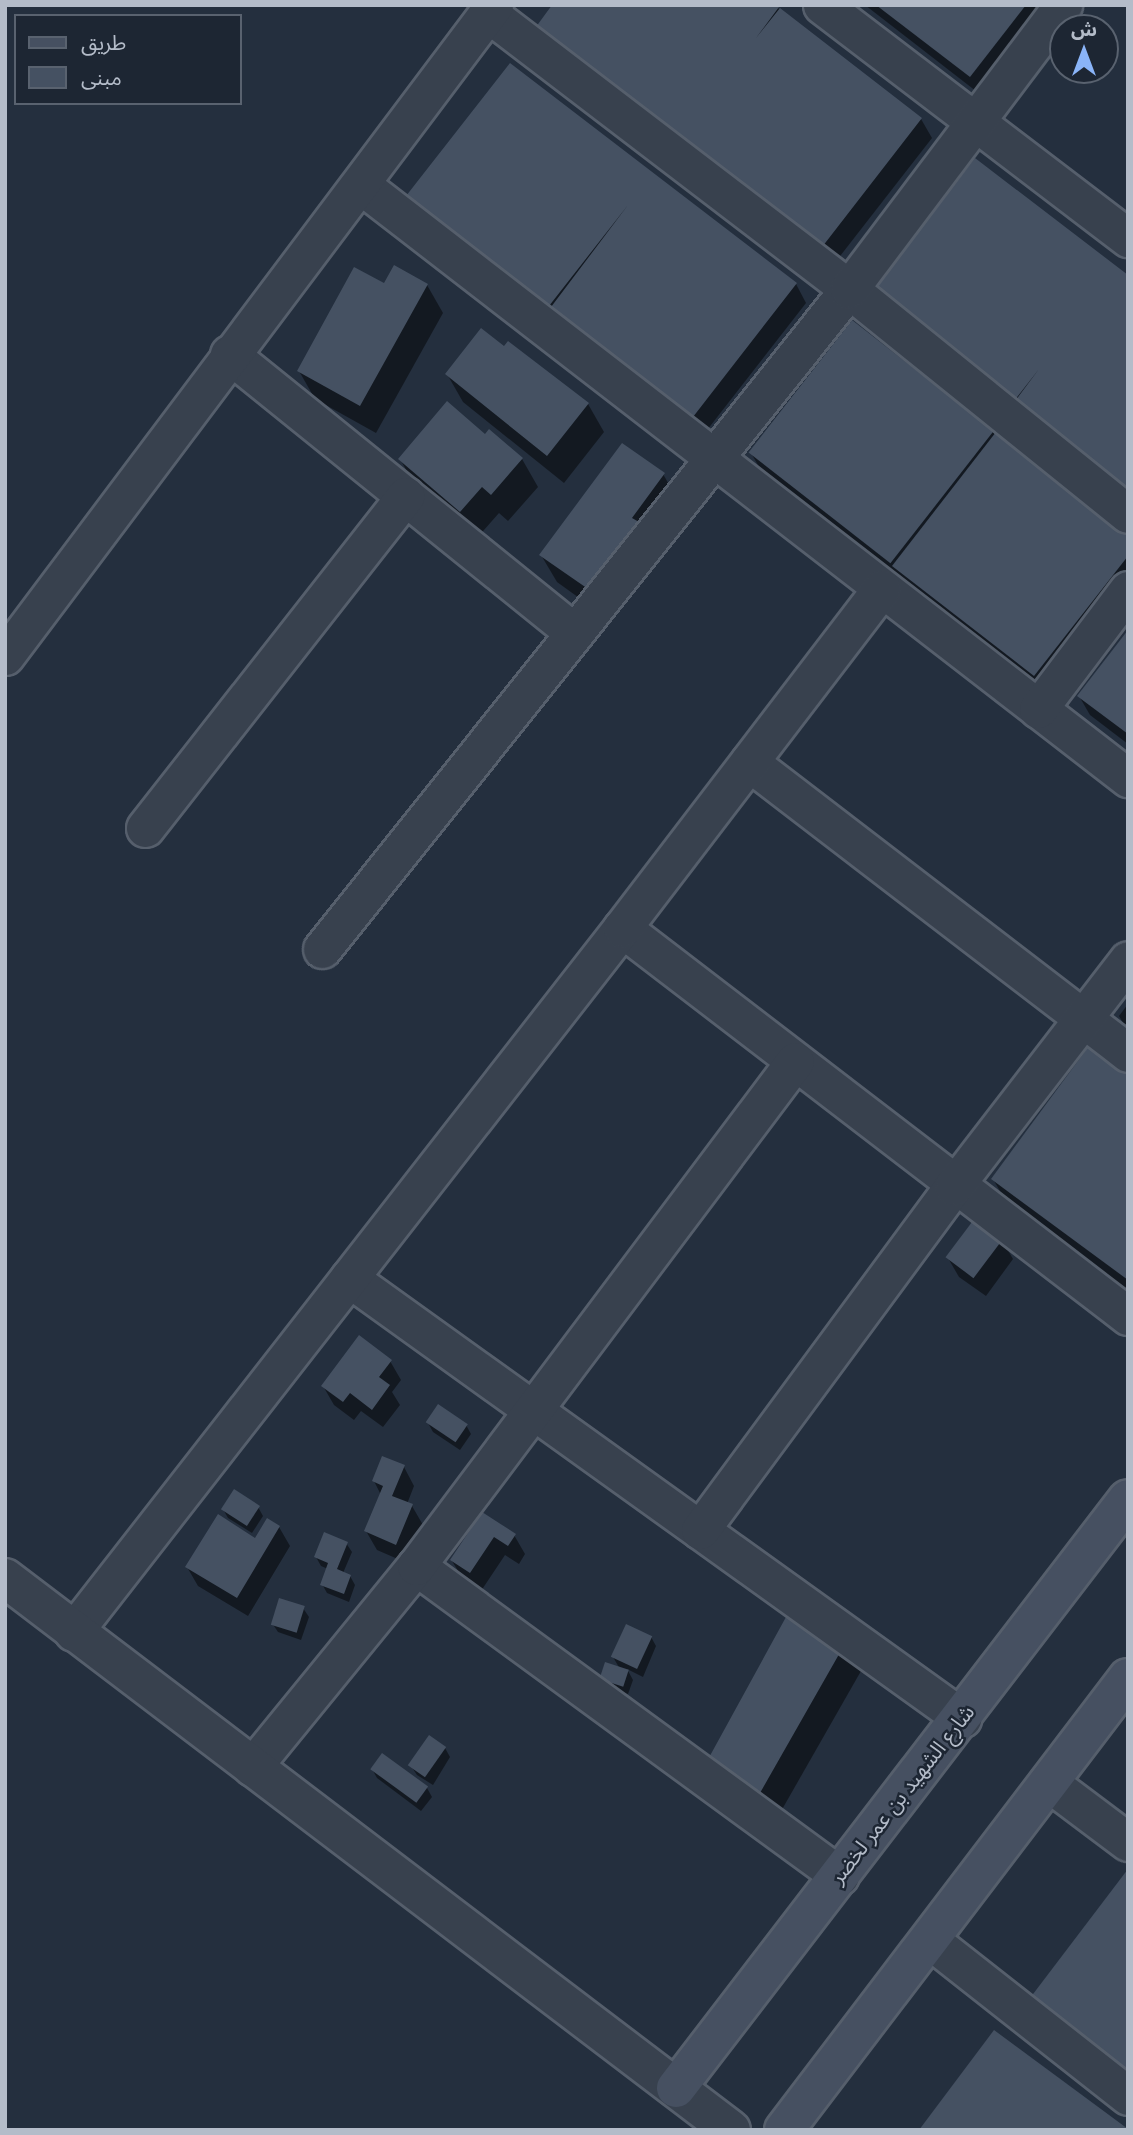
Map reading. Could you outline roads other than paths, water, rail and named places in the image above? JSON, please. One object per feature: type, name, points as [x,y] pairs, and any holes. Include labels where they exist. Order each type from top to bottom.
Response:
[{"type":"main road","name":"شارع الشهيد بن عمر لخضر","points":[[676,2088],[1128,1499]]},
{"type":"main road","points":[[784,2130],[1128,1678]]},
{"type":"street","points":[[822,5],[1128,238]]},
{"type":"street","points":[[322,949],[849,289],[1063,5]]},
{"type":"street","points":[[5,656],[229,354],[361,185],[491,9],[849,289],[1128,514]]},
{"type":"street","points":[[361,185],[1128,778]]},
{"type":"street","points":[[229,354],[575,633]]},
{"type":"street","points":[[145,828],[405,496]]},
{"type":"street","points":[[73,1632],[622,928],[881,589]]},
{"type":"street","points":[[1038,709],[1128,590]]},
{"type":"street","points":[[749,762],[1128,1053]]},
{"type":"street","points":[[622,928],[954,1186],[1128,1316]]},
{"type":"street","points":[[700,1530],[954,1186],[1128,960]]},
{"type":"street","points":[[252,1768],[416,1566],[795,1061]]},
{"type":"street","points":[[349,1278],[962,1718]]},
{"type":"street","points":[[416,1566],[841,1876]]},
{"type":"street","points":[[5,1578],[731,2130]]},
{"type":"street","points":[[1048,1782],[1128,1842]]},
{"type":"street","points":[[930,1940],[1128,2096]]}]
